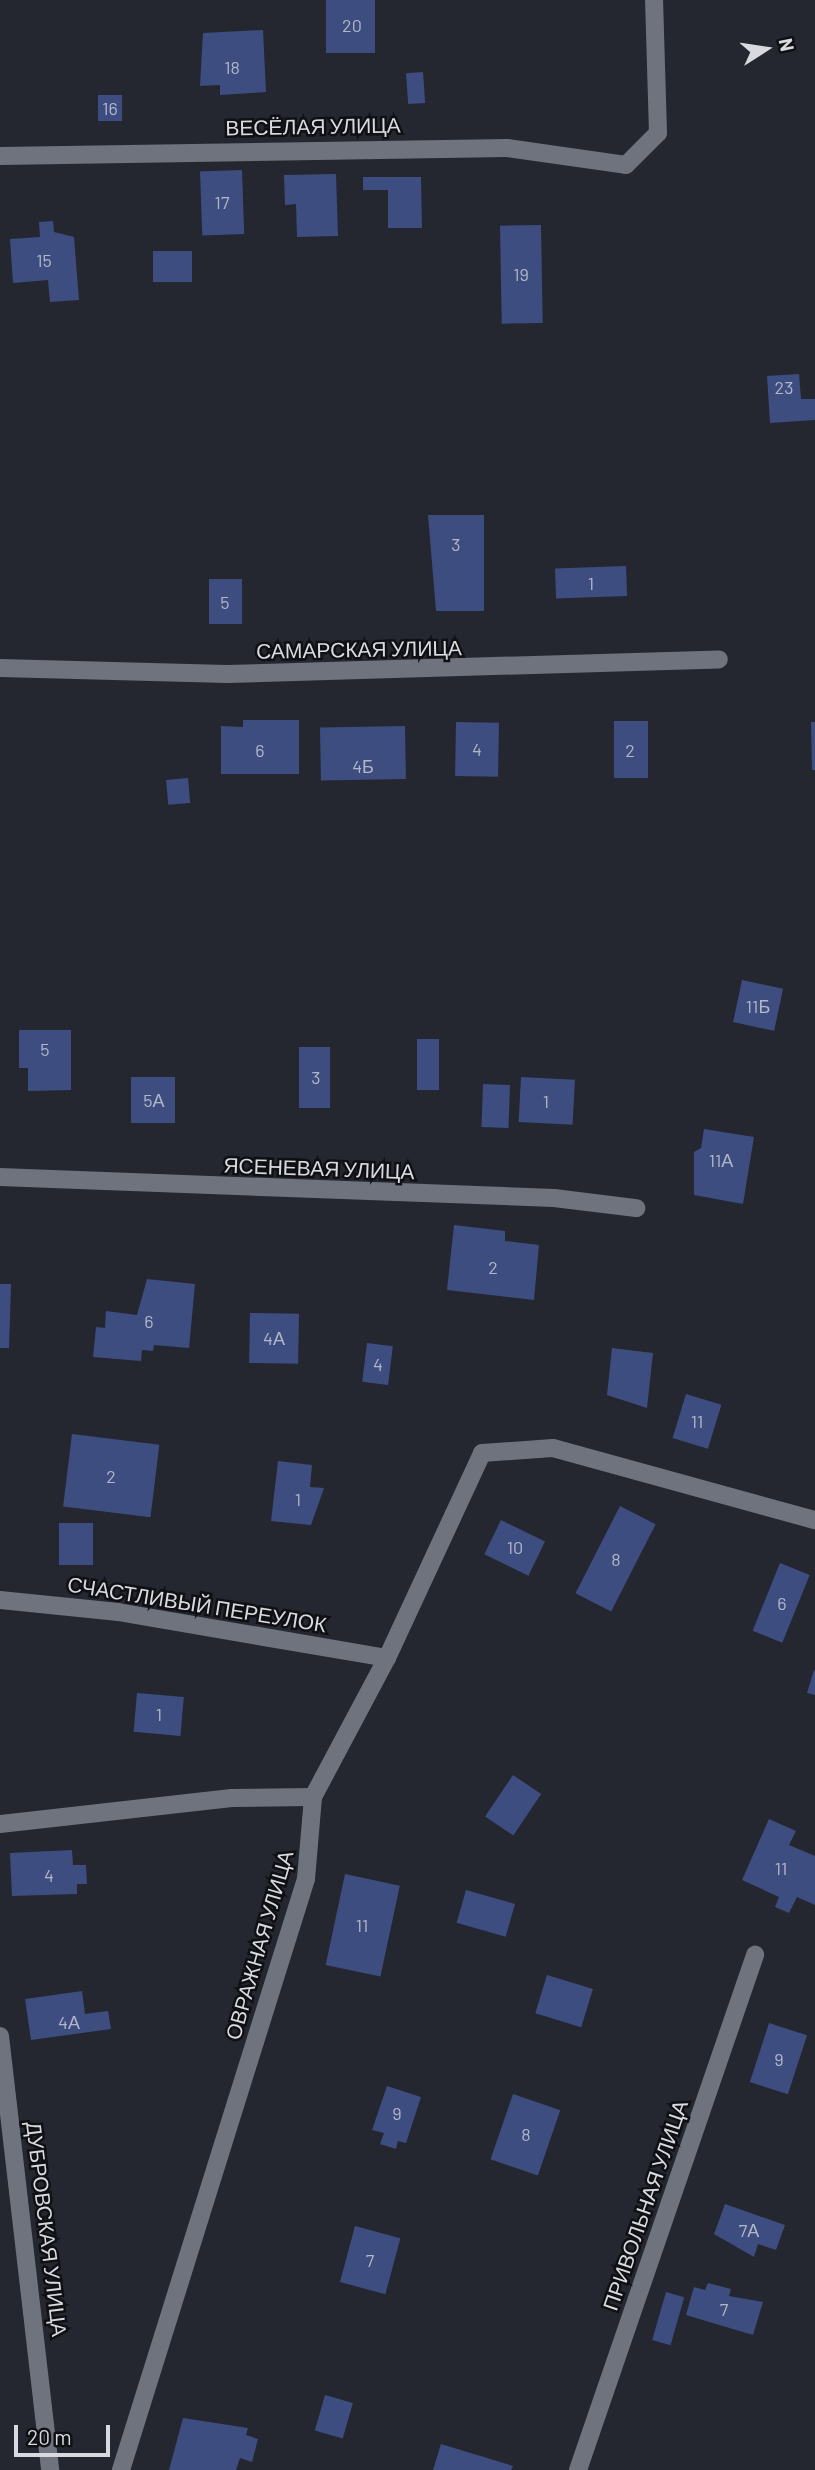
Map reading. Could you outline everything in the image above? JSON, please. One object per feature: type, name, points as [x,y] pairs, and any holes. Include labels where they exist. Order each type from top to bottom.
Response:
[{"type":"street","name":"ВЕСЁЛАЯ УЛИЦА","points":[[0,156],[507,148],[626,165],[658,133],[654,0]]},
{"type":"street","name":"САМАРСКАЯ УЛИЦА","points":[[0,668],[227,674],[719,659]]},
{"type":"street","name":"ЯСЕНЕВАЯ УЛИЦА","points":[[0,1177],[554,1198],[636,1208]]},
{"type":"street","name":"ОВРАЖНАЯ УЛИЦА","points":[[121,2470],[306,1880],[313,1797],[387,1658],[482,1453],[552,1448],[815,1520]]},
{"type":"street","name":"СЧАСТЛИВЫЙ ПЕРЕУЛОК","points":[[0,1600],[118,1612],[387,1658]]},
{"type":"street","points":[[0,1824],[232,1798],[313,1797]]},
{"type":"street","name":"ПРИВОЛЬНАЯ УЛИЦА","points":[[578,2470],[754,1955]]},
{"type":"street","name":"ДУБРОВСКАЯ УЛИЦА","points":[[0,2036],[50,2470]]},
{"type":"building","points":[[326,0],[375,0],[375,53],[326,53]]},
{"type":"building","points":[[263,30],[266,92],[220,95],[220,85],[200,86],[203,33]]},
{"type":"building","points":[[423,72],[425,103],[408,104],[406,73]]},
{"type":"building","points":[[98,95],[122,95],[122,121],[98,121]]},
{"type":"building","points":[[242,170],[244,234],[202,235],[200,171]]},
{"type":"building","points":[[336,174],[338,236],[297,237],[296,204],[285,205],[284,175]]},
{"type":"building","points":[[363,177],[421,177],[422,228],[388,228],[388,190],[363,190]]},
{"type":"building","points":[[53,221],[54,232],[74,237],[79,300],[50,302],[48,280],[13,283],[10,239],[40,237],[39,222]]},
{"type":"building","points":[[541,225],[543,323],[502,324],[500,226]]},
{"type":"building","points":[[153,251],[192,251],[192,282],[153,282]]},
{"type":"building","points":[[799,374],[801,399],[815,399],[815,420],[770,423],[767,376]]},
{"type":"building","points":[[428,515],[484,515],[484,611],[436,611]]},
{"type":"building","points":[[626,566],[627,596],[556,598],[555,568]]},
{"type":"building","points":[[209,579],[242,579],[242,624],[209,624]]},
{"type":"building","points":[[243,720],[299,720],[299,774],[221,774],[221,726],[243,727]]},
{"type":"building","points":[[614,721],[648,721],[648,778],[614,778]]},
{"type":"building","points":[[456,722],[499,723],[498,777],[455,776]]},
{"type":"building","points":[[811,722],[815,722],[815,770],[812,770]]},
{"type":"building","points":[[405,726],[406,779],[321,780],[320,727]]},
{"type":"building","points":[[188,778],[190,803],[168,805],[166,780]]},
{"type":"building","points":[[742,980],[783,989],[774,1031],[733,1022]]},
{"type":"building","points":[[19,1030],[71,1030],[71,1090],[28,1091],[28,1068],[19,1068]]},
{"type":"building","points":[[417,1039],[439,1039],[439,1090],[417,1090]]},
{"type":"building","points":[[299,1047],[330,1047],[330,1108],[299,1108]]},
{"type":"building","points":[[131,1077],[175,1077],[175,1123],[131,1123]]},
{"type":"building","points":[[521,1077],[575,1080],[573,1125],[519,1122]]},
{"type":"building","points":[[483,1084],[510,1085],[508,1128],[481,1127]]},
{"type":"building","points":[[704,1129],[754,1137],[743,1204],[694,1195],[694,1152],[701,1148]]},
{"type":"building","points":[[454,1225],[505,1231],[505,1241],[539,1245],[534,1300],[447,1290]]},
{"type":"building","points":[[147,1279],[195,1284],[189,1348],[154,1345],[153,1351],[142,1350],[141,1361],[93,1357],[96,1327],[105,1328],[106,1311],[137,1315]]},
{"type":"building","points":[[0,1284],[11,1284],[9,1348],[0,1348]]},
{"type":"building","points":[[250,1313],[299,1314],[298,1364],[249,1363]]},
{"type":"building","points":[[367,1343],[393,1346],[388,1385],[362,1382]]},
{"type":"building","points":[[612,1348],[653,1353],[647,1408],[607,1395]]},
{"type":"building","points":[[686,1394],[721,1405],[708,1449],[673,1438]]},
{"type":"building","points":[[72,1434],[159,1445],[150,1517],[63,1506]]},
{"type":"building","points":[[278,1461],[312,1465],[310,1487],[324,1488],[311,1525],[271,1521]]},
{"type":"building","points":[[620,1506],[656,1524],[611,1611],[576,1593]]},
{"type":"building","points":[[501,1520],[545,1541],[528,1576],[484,1554]]},
{"type":"building","points":[[59,1523],[93,1523],[93,1565],[59,1565]]},
{"type":"building","points":[[780,1563],[810,1575],[782,1643],[753,1631]]},
{"type":"building","points":[[815,1670],[815,1695],[807,1693]]},
{"type":"building","points":[[137,1693],[184,1697],[180,1736],[134,1732]]},
{"type":"building","points":[[513,1775],[541,1794],[513,1835],[485,1816]]},
{"type":"building","points":[[769,1819],[796,1831],[789,1845],[815,1856],[815,1905],[797,1897],[789,1913],[775,1907],[779,1897],[742,1880]]},
{"type":"building","points":[[72,1850],[73,1865],[86,1865],[87,1884],[77,1884],[77,1894],[12,1896],[10,1853]]},
{"type":"building","points":[[345,1874],[400,1886],[380,1977],[326,1965]]},
{"type":"building","points":[[466,1890],[515,1904],[506,1937],[457,1923]]},
{"type":"building","points":[[547,1975],[593,1989],[581,2027],[535,2013]]},
{"type":"building","points":[[82,1991],[85,2014],[108,2011],[111,2029],[31,2040],[25,1999]]},
{"type":"building","points":[[769,2023],[807,2035],[788,2094],[750,2082]]},
{"type":"building","points":[[387,2086],[421,2097],[406,2143],[398,2141],[396,2149],[380,2144],[384,2133],[372,2130]]},
{"type":"building","points":[[513,2094],[560,2110],[538,2176],[491,2159]]},
{"type":"building","points":[[725,2204],[785,2225],[776,2250],[758,2244],[754,2257],[714,2234]]},
{"type":"building","points":[[355,2226],[400,2238],[385,2294],[340,2282]]},
{"type":"building","points":[[708,2283],[731,2289],[729,2296],[763,2302],[753,2335],[686,2315],[694,2287],[705,2290]]},
{"type":"building","points":[[666,2292],[684,2297],[670,2345],[652,2340]]},
{"type":"building","points":[[325,2395],[353,2403],[343,2439],[315,2431]]},
{"type":"building","points":[[183,2418],[248,2428],[246,2435],[258,2439],[252,2462],[240,2458],[236,2470],[169,2470]]},
{"type":"building","points":[[441,2444],[513,2466],[511,2470],[433,2470]]}]
